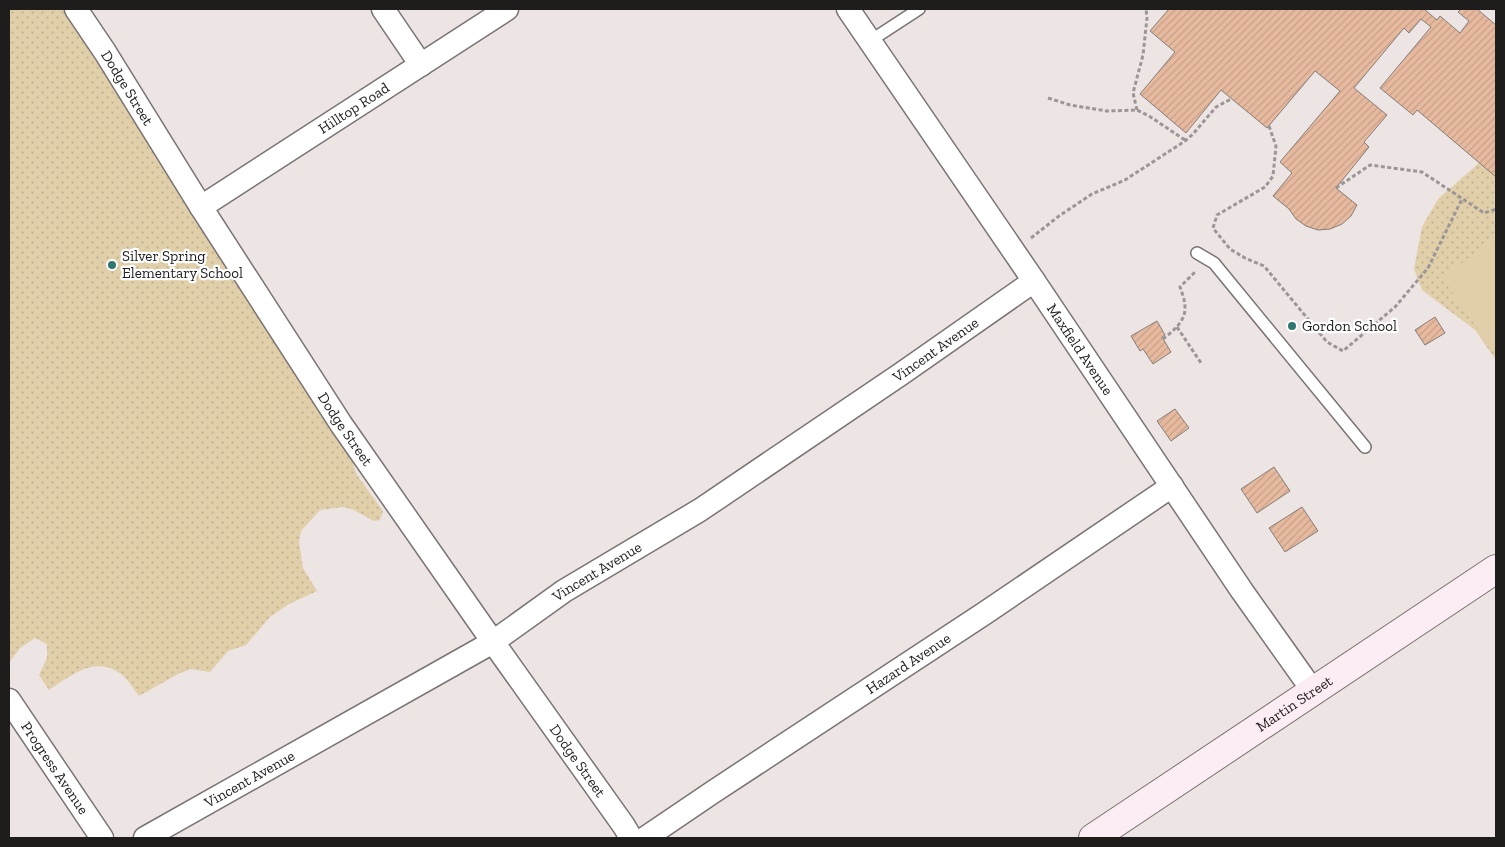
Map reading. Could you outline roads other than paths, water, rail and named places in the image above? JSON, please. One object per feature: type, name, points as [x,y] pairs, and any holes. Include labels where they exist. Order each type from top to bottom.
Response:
[{"type":"street","name":"Dodge Street","points":[[76,9],[105,52],[201,207],[342,424],[632,838]]},
{"type":"street","points":[[383,9],[421,65]]},
{"type":"street","name":"Hilltop Road","points":[[201,207],[507,9]]},
{"type":"street","name":"Maxfield Avenue","points":[[848,9],[1034,281],[1242,591],[1313,691]]},
{"type":"street","name":"Vincent Avenue","points":[[145,838],[493,642],[564,591],[700,510],[1034,281]]},
{"type":"street","name":"Hazard Avenue","points":[[645,838],[985,613],[1172,486]]},
{"type":"street","name":"Martin Street","points":[[1093,838],[1496,569]]},
{"type":"street","name":"Progress Avenue","points":[[9,700],[102,838]]},
{"type":"lane","points":[[870,41],[919,9]]},
{"type":"lane","points":[[1202,256],[1214,263],[1366,447]]},
{"type":"place","name":"Silver Spring Elementary School","points":[[112,265]]},
{"type":"place","name":"Gordon School","points":[[1292,326]]}]
